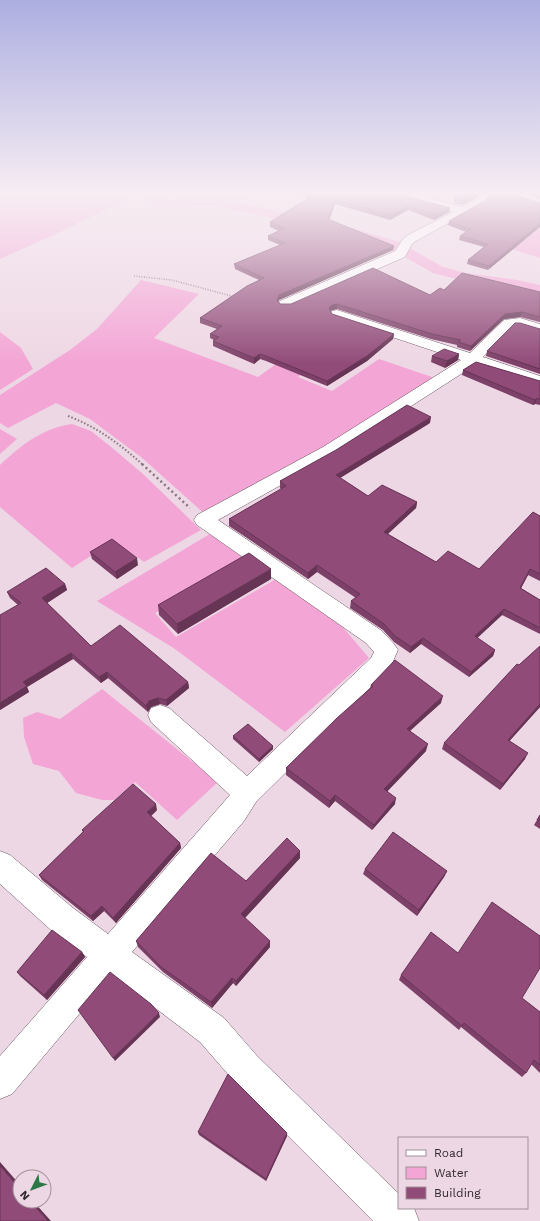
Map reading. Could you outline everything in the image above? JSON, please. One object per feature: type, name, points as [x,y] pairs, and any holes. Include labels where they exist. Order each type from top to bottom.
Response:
[{"type":"street","points":[[285,304],[400,254],[402,250]]},
{"type":"street","points":[[337,314],[540,381]]},
{"type":"street","points":[[0,1082],[109,954],[234,812],[247,793],[381,663],[386,650],[374,637],[204,520],[329,451],[473,359],[509,323],[520,322],[540,329]]},
{"type":"street","points":[[160,715],[247,793]]},
{"type":"street","points":[[0,865],[62,919],[212,1030],[246,1068],[400,1221]]},
{"type":"path","points":[[134,276],[150,276],[182,282],[236,297]]},
{"type":"path","points":[[68,416],[81,420],[134,457],[204,520]]},
{"type":"water","points":[[0,250],[20,250],[0,259]]},
{"type":"water","points":[[515,250],[540,250],[540,258]]},
{"type":"water","points":[[141,280],[199,294],[154,338],[258,377],[290,354],[314,363],[298,377],[332,391],[379,359],[435,378],[348,434],[206,515],[141,457],[90,419],[56,403],[8,428],[0,423],[0,395],[70,350],[97,329]]},
{"type":"water","points":[[0,332],[21,348],[33,369],[0,390]]},
{"type":"water","points":[[72,424],[91,431],[110,446],[143,474],[201,530],[144,562],[114,541],[72,568],[0,507],[0,465],[33,438],[51,429]]},
{"type":"water","points":[[0,429],[17,439],[0,454]]},
{"type":"water","points":[[210,534],[249,561],[155,613],[176,637],[276,579],[341,625],[369,658],[285,732],[175,649],[97,601]]},
{"type":"water","points":[[102,689],[218,782],[177,820],[135,782],[114,800],[102,800],[76,793],[59,771],[33,764],[24,737],[23,718],[37,712],[60,719]]},
{"type":"building","points":[[268,250],[385,250],[279,295],[277,300],[280,304],[291,304],[373,268],[430,295],[440,288],[444,290],[462,273],[540,292],[540,317],[522,312],[505,314],[471,346],[458,342],[461,340],[432,334],[337,304],[332,305],[329,308],[332,314],[394,334],[367,356],[327,381],[266,356],[260,354],[254,358],[213,341],[219,337],[210,334],[222,326],[200,318],[247,286],[264,278],[234,264]]},
{"type":"building","points":[[481,250],[508,250],[489,266],[468,260]]},
{"type":"building","points":[[515,323],[540,329],[540,369],[487,351]]},
{"type":"building","points":[[444,349],[459,354],[447,361],[432,356]]},
{"type":"building","points":[[476,362],[540,381],[540,400],[537,398],[535,400],[463,370]]},
{"type":"building","points":[[407,405],[431,417],[336,475],[368,496],[382,485],[417,502],[384,532],[436,562],[448,551],[479,569],[533,512],[540,516],[540,574],[530,569],[520,588],[540,600],[540,628],[504,609],[475,636],[495,650],[471,672],[423,638],[411,647],[395,636],[384,624],[351,601],[360,594],[317,565],[308,573],[229,519],[286,486],[280,481],[336,450]]},
{"type":"building","points":[[112,539],[137,558],[115,572],[90,552]]},
{"type":"building","points":[[249,553],[271,569],[177,624],[158,605]]},
{"type":"building","points":[[46,568],[65,584],[42,598],[91,646],[120,625],[188,682],[166,700],[158,698],[149,701],[146,706],[107,672],[99,677],[71,653],[23,682],[27,686],[0,703],[0,615],[21,603],[7,592]]},
{"type":"building","points":[[540,646],[540,704],[508,740],[528,753],[503,784],[444,743],[517,664],[519,665]]},
{"type":"building","points":[[395,660],[443,696],[407,729],[428,744],[384,789],[396,798],[374,825],[335,795],[330,801],[286,768],[337,718],[373,686],[371,685]]},
{"type":"building","points":[[248,724],[273,746],[259,759],[233,736]]},
{"type":"building","points":[[133,784],[156,804],[147,812],[180,843],[113,918],[102,906],[91,916],[39,875],[84,831],[82,830]]},
{"type":"building","points":[[393,832],[447,871],[419,910],[365,869]]},
{"type":"building","points":[[287,838],[300,851],[241,914],[270,941],[236,981],[232,978],[211,1002],[161,967],[136,941],[211,853],[246,881]]},
{"type":"building","points":[[492,902],[540,936],[540,968],[522,998],[540,1012],[540,1065],[534,1060],[526,1073],[464,1023],[462,1026],[401,975],[431,932],[458,953]]},
{"type":"building","points":[[52,930],[82,952],[44,995],[17,972]]},
{"type":"building","points":[[110,972],[151,1004],[159,1013],[113,1058],[78,1010]]},
{"type":"building","points":[[228,1074],[287,1133],[266,1179],[198,1132]]},
{"type":"building","points":[[0,1166],[12,1180],[12,1209],[37,1209],[48,1221],[0,1221]]},
{"type":"waterway","points":[[403,250],[438,270],[465,277],[517,284],[540,289]]}]
